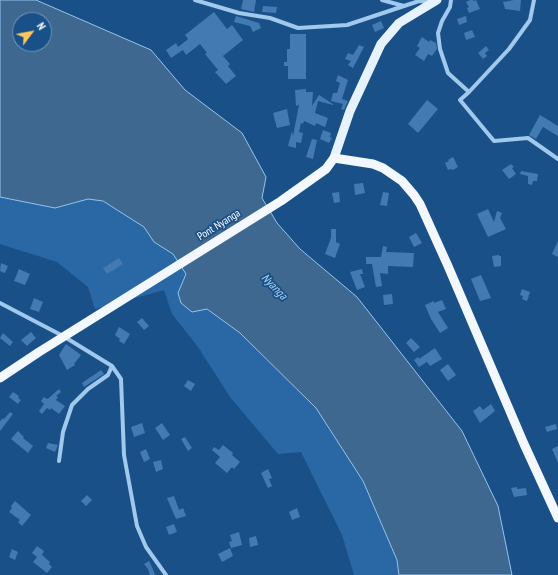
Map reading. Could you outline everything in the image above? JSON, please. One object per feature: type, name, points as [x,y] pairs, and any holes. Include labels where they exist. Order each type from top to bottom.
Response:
[{"type":"highway","name":"Pont Nyanga","points":[[0,378],[63,336],[281,201],[326,169],[334,158]]},
{"type":"highway","points":[[334,158],[363,162],[383,168],[402,181],[414,196],[448,266],[524,444],[558,518]]},
{"type":"main road","points":[[334,158],[350,111],[381,44],[399,23],[434,1]]},
{"type":"street","points":[[194,0],[239,13],[270,18],[298,28],[347,25],[404,6],[419,2],[434,1]]},
{"type":"street","points":[[382,0],[404,6]]},
{"type":"street","points":[[451,0],[450,7],[442,21],[438,33],[440,49],[448,73],[469,92]]},
{"type":"street","points":[[534,0],[530,20],[509,49],[460,100],[494,141],[528,138],[558,159]]},
{"type":"street","points":[[0,303],[63,336],[112,366],[121,379],[124,455],[137,526],[146,547],[166,575]]},
{"type":"street","points":[[59,461],[63,432],[72,405],[88,389],[108,375],[112,366]]},
{"type":"shaded area","points":[[0,197],[55,208],[88,199],[103,201],[144,227],[154,242],[173,254],[186,274],[178,293],[192,312],[207,309],[240,333],[316,408],[363,481],[397,560],[399,575],[354,575],[342,535],[301,452],[278,454],[230,397],[198,347],[172,314],[164,290],[95,309],[88,287],[57,262],[0,244]]},
{"type":"water","name":"Nyanga","points":[[0,0],[36,0],[151,50],[185,90],[242,133],[266,177],[262,198],[277,223],[300,249],[357,297],[462,431],[498,506],[512,575],[399,575],[397,560],[363,481],[316,408],[240,333],[207,309],[192,312],[181,303],[178,293],[186,274],[173,254],[154,242],[144,227],[103,201],[88,199],[55,208],[0,197]]},
{"type":"building","points":[[243,0],[256,0],[254,12],[241,9]]},
{"type":"building","points":[[476,0],[480,9],[469,13],[467,8],[469,7],[466,2]]},
{"type":"building","points":[[521,0],[520,11],[505,9],[503,2]]},
{"type":"building","points":[[263,6],[277,7],[276,13],[262,12]]},
{"type":"building","points":[[214,12],[227,29],[232,25],[243,40],[223,56],[230,64],[228,66],[236,76],[226,84],[215,72],[218,70],[205,54],[207,53],[200,44],[186,55],[183,50],[171,58],[166,50],[176,43],[178,47],[188,39],[185,35]]},
{"type":"building","points":[[236,16],[259,23],[261,28],[253,32],[250,26],[234,22]]},
{"type":"building","points":[[466,16],[467,22],[459,25],[457,19]]},
{"type":"building","points":[[381,21],[384,28],[375,32],[372,25]]},
{"type":"building","points":[[472,30],[475,37],[466,40],[464,33]]},
{"type":"building","points":[[290,34],[306,34],[306,79],[288,79],[288,66],[284,66],[284,62],[287,62],[287,49],[290,49]]},
{"type":"building","points":[[422,37],[429,42],[430,40],[436,43],[437,49],[432,56],[428,54],[424,61],[415,55],[420,48],[417,46]]},
{"type":"building","points":[[359,45],[364,47],[353,68],[348,65],[351,61],[345,59],[348,53],[353,55]]},
{"type":"building","points":[[486,46],[489,50],[485,53],[487,56],[483,59],[478,53]]},
{"type":"building","points":[[338,75],[348,80],[342,99],[348,101],[344,110],[341,109],[343,104],[331,101],[333,93],[337,93],[340,83],[336,81]]},
{"type":"building","points":[[306,89],[306,92],[313,92],[312,106],[319,95],[333,105],[318,101],[315,113],[328,118],[325,127],[316,123],[315,126],[304,121],[303,124],[301,123],[299,132],[303,133],[301,143],[296,142],[296,148],[288,146],[292,131],[293,136],[299,105],[296,106],[295,90]]},
{"type":"building","points":[[427,100],[438,109],[418,133],[408,124]]},
{"type":"building","points":[[287,109],[290,125],[277,128],[273,113]]},
{"type":"building","points":[[540,115],[558,126],[558,136],[543,127],[536,139],[529,135]]},
{"type":"building","points":[[323,130],[331,133],[330,137],[332,138],[329,143],[320,139]]},
{"type":"building","points":[[312,139],[317,140],[313,159],[306,157]]},
{"type":"building","points":[[453,157],[458,167],[453,170],[448,170],[445,163]]},
{"type":"building","points":[[511,164],[514,167],[512,168],[516,174],[509,179],[502,170]]},
{"type":"building","points":[[521,171],[538,174],[537,181],[533,181],[532,185],[528,184],[528,176],[520,174]]},
{"type":"building","points":[[363,183],[365,193],[355,195],[354,184]]},
{"type":"building","points":[[339,192],[340,202],[334,203],[332,193]]},
{"type":"building","points":[[383,192],[389,193],[387,206],[380,205]]},
{"type":"building","points":[[488,209],[494,222],[497,211],[502,213],[500,218],[506,229],[488,237],[477,214]]},
{"type":"building","points":[[331,229],[336,229],[336,242],[340,244],[335,258],[325,254],[331,238]]},
{"type":"building","points":[[416,233],[422,243],[414,247],[409,237]]},
{"type":"building","points":[[558,241],[558,257],[552,254]]},
{"type":"building","points":[[383,246],[387,247],[386,252],[414,253],[413,267],[388,266],[388,274],[380,273],[382,286],[376,287],[372,264],[366,264],[366,257],[381,257]]},
{"type":"building","points":[[492,256],[501,256],[501,266],[494,267]]},
{"type":"building","points":[[119,258],[123,264],[107,274],[103,268]]},
{"type":"building","points":[[1,263],[8,266],[5,273],[0,271]]},
{"type":"building","points":[[19,269],[30,274],[25,285],[14,281]]},
{"type":"building","points":[[362,269],[363,274],[360,274],[365,287],[357,290],[350,272]]},
{"type":"building","points":[[481,275],[491,298],[480,301],[471,279]]},
{"type":"building","points":[[522,289],[530,292],[527,301],[522,299],[523,296],[520,295]]},
{"type":"building","points":[[392,294],[393,304],[384,305],[383,295]]},
{"type":"building","points":[[34,298],[43,302],[39,312],[30,309]]},
{"type":"building","points":[[442,300],[446,309],[438,312],[448,328],[440,333],[431,319],[425,305],[434,301],[434,303]]},
{"type":"building","points":[[142,318],[149,326],[144,330],[137,322]]},
{"type":"building","points":[[119,327],[130,334],[124,344],[119,341],[120,339],[115,335]]},
{"type":"building","points":[[31,332],[36,338],[27,346],[21,340]]},
{"type":"building","points":[[3,333],[13,342],[10,346],[0,338]]},
{"type":"building","points":[[411,338],[420,347],[414,352],[406,343]]},
{"type":"building","points":[[66,344],[81,355],[74,364],[75,365],[67,370],[59,355]]},
{"type":"building","points":[[435,348],[442,359],[430,366],[427,362],[419,367],[414,360],[418,357],[419,359]]},
{"type":"building","points":[[448,364],[456,375],[448,381],[440,370]]},
{"type":"building","points":[[101,370],[104,374],[84,387],[82,383]]},
{"type":"building","points":[[188,380],[195,384],[191,391],[184,386]]},
{"type":"building","points":[[59,389],[61,392],[56,396],[58,397],[56,400],[65,406],[59,414],[51,408],[50,410],[47,408],[42,414],[39,411],[44,404],[41,401],[44,397],[47,399],[49,398]]},
{"type":"building","points":[[13,392],[19,396],[18,398],[21,400],[18,404],[9,397]]},
{"type":"building","points":[[491,404],[495,411],[480,423],[473,411],[480,406],[483,410]]},
{"type":"building","points":[[10,412],[13,414],[0,431],[0,421]]},
{"type":"building","points":[[142,423],[145,433],[134,437],[131,427]]},
{"type":"building","points":[[162,423],[170,435],[163,440],[155,428]]},
{"type":"building","points":[[556,424],[557,429],[547,432],[545,427]]},
{"type":"building","points":[[18,431],[24,437],[23,438],[33,446],[28,453],[11,439]]},
{"type":"building","points":[[185,437],[192,448],[188,451],[181,439]]},
{"type":"building","points":[[48,443],[58,445],[55,452],[46,448]]},
{"type":"building","points":[[223,445],[233,453],[232,455],[240,462],[234,469],[232,467],[227,473],[215,463],[220,457],[212,450],[214,447],[219,450]]},
{"type":"building","points":[[558,446],[558,463],[552,449]]},
{"type":"building","points":[[146,449],[150,459],[144,462],[140,452]]},
{"type":"building","points":[[161,460],[163,469],[156,472],[153,462]]},
{"type":"building","points":[[268,469],[272,478],[269,479],[272,486],[268,488],[261,473]]},
{"type":"building","points":[[517,487],[517,489],[526,488],[527,495],[514,497],[511,488]]},
{"type":"building","points":[[87,495],[92,500],[86,506],[81,501]]},
{"type":"building","points":[[174,496],[179,510],[183,508],[186,516],[176,519],[167,498]]},
{"type":"building","points":[[15,501],[31,515],[22,526],[18,522],[20,520],[9,512]]},
{"type":"building","points":[[297,508],[300,517],[292,520],[289,512]]},
{"type":"building","points":[[174,524],[177,532],[169,535],[166,527]]},
{"type":"building","points":[[239,532],[242,545],[231,548],[229,542],[232,541],[230,535]]},
{"type":"building","points":[[256,536],[258,545],[250,547],[249,538]]},
{"type":"building","points":[[37,546],[44,551],[42,555],[50,562],[49,564],[52,567],[47,573],[33,562],[37,557],[32,553]]},
{"type":"building","points":[[230,548],[233,556],[222,562],[218,554]]},
{"type":"building","points":[[12,549],[18,552],[15,560],[9,557]]},
{"type":"building","points":[[149,561],[155,575],[150,575],[144,564]]}]
